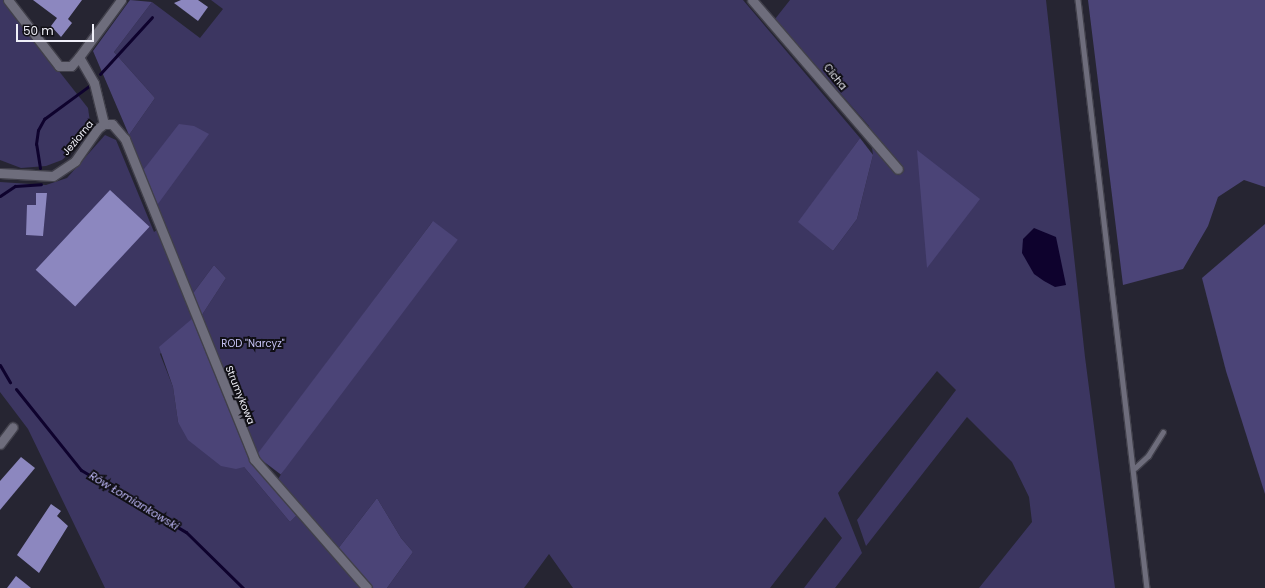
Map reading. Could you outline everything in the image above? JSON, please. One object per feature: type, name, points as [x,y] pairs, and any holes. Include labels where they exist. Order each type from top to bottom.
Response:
[{"type":"street","points":[[8,0],[59,66],[71,66],[121,0]]},
{"type":"street","name":"Cicha","points":[[752,0],[898,169]]},
{"type":"street","name":"Jeziorna","points":[[0,173],[53,176],[75,161],[97,129],[104,124],[94,83],[79,57]]},
{"type":"street","name":"Strumykowa","points":[[104,124],[112,124],[125,139],[254,459],[368,588]]},
{"type":"street","points":[[0,444],[13,428]]},
{"type":"lane","points":[[1078,0],[1135,468],[1147,588]]},
{"type":"lane","points":[[1135,468],[1148,456],[1162,432]]},
{"type":"green space","points":[[0,0],[3,0],[88,108],[90,122],[84,140],[62,160],[46,166],[21,168],[0,160]]},
{"type":"green space","name":"ROD \"Narcyz\"","points":[[211,0],[743,0],[860,138],[799,222],[833,251],[857,219],[873,155],[869,126],[775,19],[790,0],[1046,0],[1085,357],[1115,588],[979,588],[1032,522],[1029,497],[1012,462],[967,417],[866,546],[857,520],[956,390],[937,371],[838,493],[862,553],[835,588],[804,588],[842,538],[825,517],[770,588],[573,588],[549,554],[524,588],[387,588],[413,552],[401,538],[377,498],[337,550],[277,481],[433,221],[256,457],[200,318],[226,278],[214,265],[191,296],[129,135],[155,98],[114,52],[152,2],[200,38],[223,9]]},
{"type":"green space","points":[[105,135],[116,140],[154,232],[158,229],[193,318],[160,354],[173,387],[178,422],[244,467],[290,522],[298,514],[362,588],[105,588],[28,429],[0,392],[0,182],[46,185],[67,178]]},
{"type":"shaded area","points":[[130,0],[152,2],[114,52],[155,98],[129,135],[93,51]]},
{"type":"shaded area","points":[[1088,0],[1265,0],[1265,187],[1244,180],[1218,197],[1208,226],[1183,269],[1123,285]]},
{"type":"shaded area","points":[[179,124],[194,126],[209,134],[155,208],[141,173]]},
{"type":"shaded area","points":[[860,138],[873,155],[857,219],[833,251],[798,222]]},
{"type":"shaded area","points":[[917,150],[980,199],[927,268]]},
{"type":"shaded area","points":[[433,221],[458,240],[281,474],[256,456]]},
{"type":"shaded area","points":[[1265,224],[1265,494],[1226,371],[1202,278]]},
{"type":"shaded area","points":[[1034,228],[1056,237],[1066,285],[1055,287],[1034,274],[1022,253],[1023,239]]},
{"type":"shaded area","points":[[214,265],[226,278],[200,318],[191,296]]},
{"type":"shaded area","points":[[193,318],[251,461],[298,514],[290,522],[244,467],[236,469],[221,466],[188,440],[178,422],[173,387],[159,347]]},
{"type":"shaded area","points":[[377,498],[401,538],[413,552],[387,588],[372,588],[337,550]]},
{"type":"building","points":[[33,0],[82,0],[68,19],[72,23],[61,37],[51,26],[57,18]]},
{"type":"building","points":[[181,0],[198,0],[208,7],[198,21],[174,3]]},
{"type":"building","points":[[110,190],[149,227],[75,307],[36,270]]},
{"type":"building","points":[[36,193],[47,193],[43,236],[26,235],[27,205],[36,205]]},
{"type":"building","points":[[21,457],[35,468],[0,510],[0,481]]},
{"type":"building","points":[[51,504],[61,511],[57,516],[68,526],[39,573],[17,555]]},
{"type":"building","points":[[16,576],[31,588],[7,588]]},
{"type":"waterway","points":[[100,74],[152,17]]},
{"type":"waterway","name":"Rów Łomiankowski","points":[[40,168],[36,144],[38,130],[44,119],[89,86]]},
{"type":"waterway","name":"Rów Łomiankowski","points":[[0,196],[15,186],[41,184]]},
{"type":"waterway","name":"Rów Łomiankowski","points":[[0,365],[10,382]]},
{"type":"waterway","name":"Rów Łomiankowski","points":[[16,389],[81,470],[186,532],[243,588]]}]
